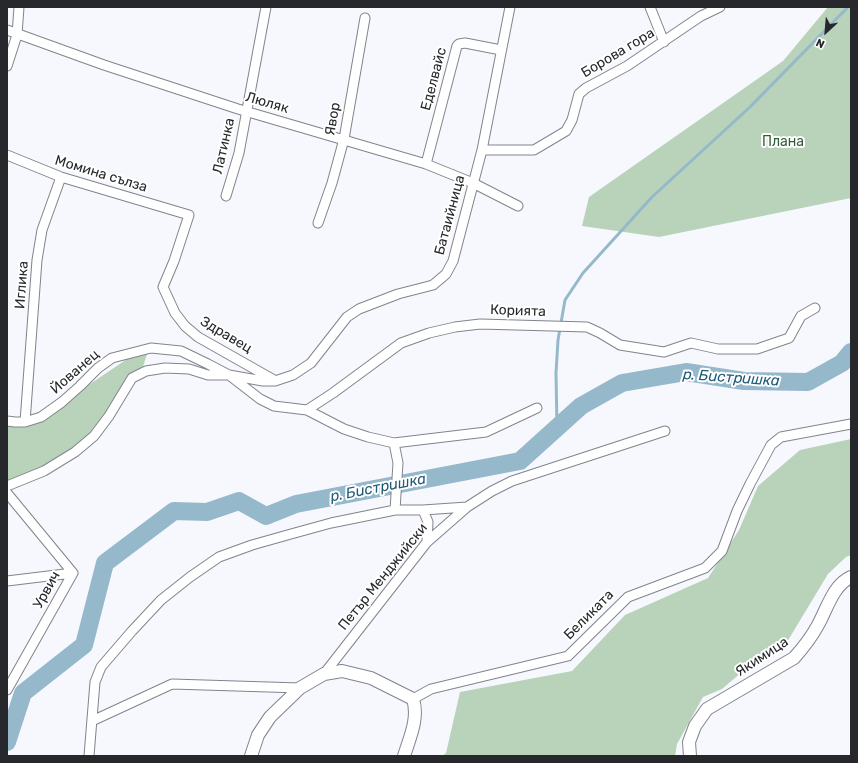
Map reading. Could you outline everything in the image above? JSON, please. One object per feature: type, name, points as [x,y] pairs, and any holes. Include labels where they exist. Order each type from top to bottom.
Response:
[{"type":"street","points":[[7,66],[17,34],[19,7]]},
{"type":"street","name":"Латинка","points":[[226,196],[239,153],[266,7]]},
{"type":"street","name":"Батаийница","points":[[229,375],[256,380],[275,381],[293,376],[311,363],[347,317],[359,309],[398,294],[433,284],[446,274],[453,261],[482,150],[500,50],[510,7]]},
{"type":"street","points":[[650,7],[664,42]]},
{"type":"street","name":"Борова гора","points":[[482,150],[534,150],[566,131],[572,120],[579,94],[586,88],[627,66],[701,16],[720,7]]},
{"type":"street","name":"Явор","points":[[318,223],[332,183],[344,139],[365,18]]},
{"type":"street","name":"Люляк","points":[[7,30],[104,65],[246,111],[426,164],[473,183],[518,206]]},
{"type":"street","name":"Еделвайс","points":[[426,164],[457,46],[465,43],[500,50]]},
{"type":"street","name":"Момина сълза","points":[[7,155],[60,177],[189,215]]},
{"type":"street","name":"Иглика","points":[[25,422],[37,260],[42,230],[60,177]]},
{"type":"street","name":"Здравец","points":[[189,215],[174,261],[163,287],[175,313],[185,326],[198,337],[275,381]]},
{"type":"street","name":"Корията","points":[[307,410],[333,393],[401,343],[429,333],[480,324],[587,327],[620,345],[664,352],[691,343],[718,349],[757,349],[789,338],[801,316],[815,308]]},
{"type":"street","name":"Йованец","points":[[7,421],[25,422],[41,417],[62,402],[98,368],[112,358],[151,348],[181,351],[229,375]]},
{"type":"street","points":[[7,486],[44,471],[75,452],[94,436],[109,416],[132,378],[146,371],[165,368],[189,369],[208,375],[229,375],[260,399],[274,406],[307,410],[344,429],[368,437],[394,443],[486,432],[537,408]]},
{"type":"street","name":"Беликата","points":[[413,699],[431,690],[568,656],[628,597],[705,568],[722,551],[737,511],[771,445],[781,437],[851,424]]},
{"type":"street","name":"Петър Менджийски","points":[[251,756],[258,735],[270,717],[300,688],[324,674],[427,542],[467,506],[512,481],[665,431]]},
{"type":"street","points":[[394,443],[398,463],[395,510]]},
{"type":"street","name":"Урвич","points":[[7,493],[73,573],[7,690]]},
{"type":"street","points":[[89,756],[95,682],[101,667],[161,600],[190,577],[220,557],[252,545],[332,523],[395,510],[423,510],[467,506]]},
{"type":"street","points":[[423,510],[428,522],[427,542]]},
{"type":"street","points":[[7,581],[73,573]]},
{"type":"street","name":"Якимица","points":[[690,756],[689,742],[695,726],[706,709],[794,658],[805,647],[837,588],[851,577]]},
{"type":"street","points":[[324,674],[342,671],[371,678],[413,699],[415,706],[414,727],[404,756]]},
{"type":"street","points":[[92,721],[172,684],[300,688]]},
{"type":"green space","name":"Плана","points":[[828,7],[851,7],[851,198],[659,237],[582,226],[589,197],[783,61]]},
{"type":"green space","points":[[148,351],[142,370],[92,435],[43,471],[7,486],[7,421],[41,417],[133,355]]},
{"type":"green space","points":[[851,439],[851,555],[846,557],[828,574],[784,647],[749,666],[722,689],[703,697],[677,744],[675,756],[442,756],[446,753],[460,692],[572,671],[625,615],[708,578],[739,530],[758,486],[800,450]]},
{"type":"waterway","points":[[557,428],[556,373],[558,340],[565,300],[583,273],[652,197],[750,107],[848,7]]},
{"type":"waterway","name":"р. Бистришка","points":[[7,742],[23,693],[84,645],[105,563],[174,511],[207,512],[239,501],[266,516],[296,504],[520,461],[581,406],[622,383],[686,372],[744,381],[808,382],[842,363],[851,352]]}]
